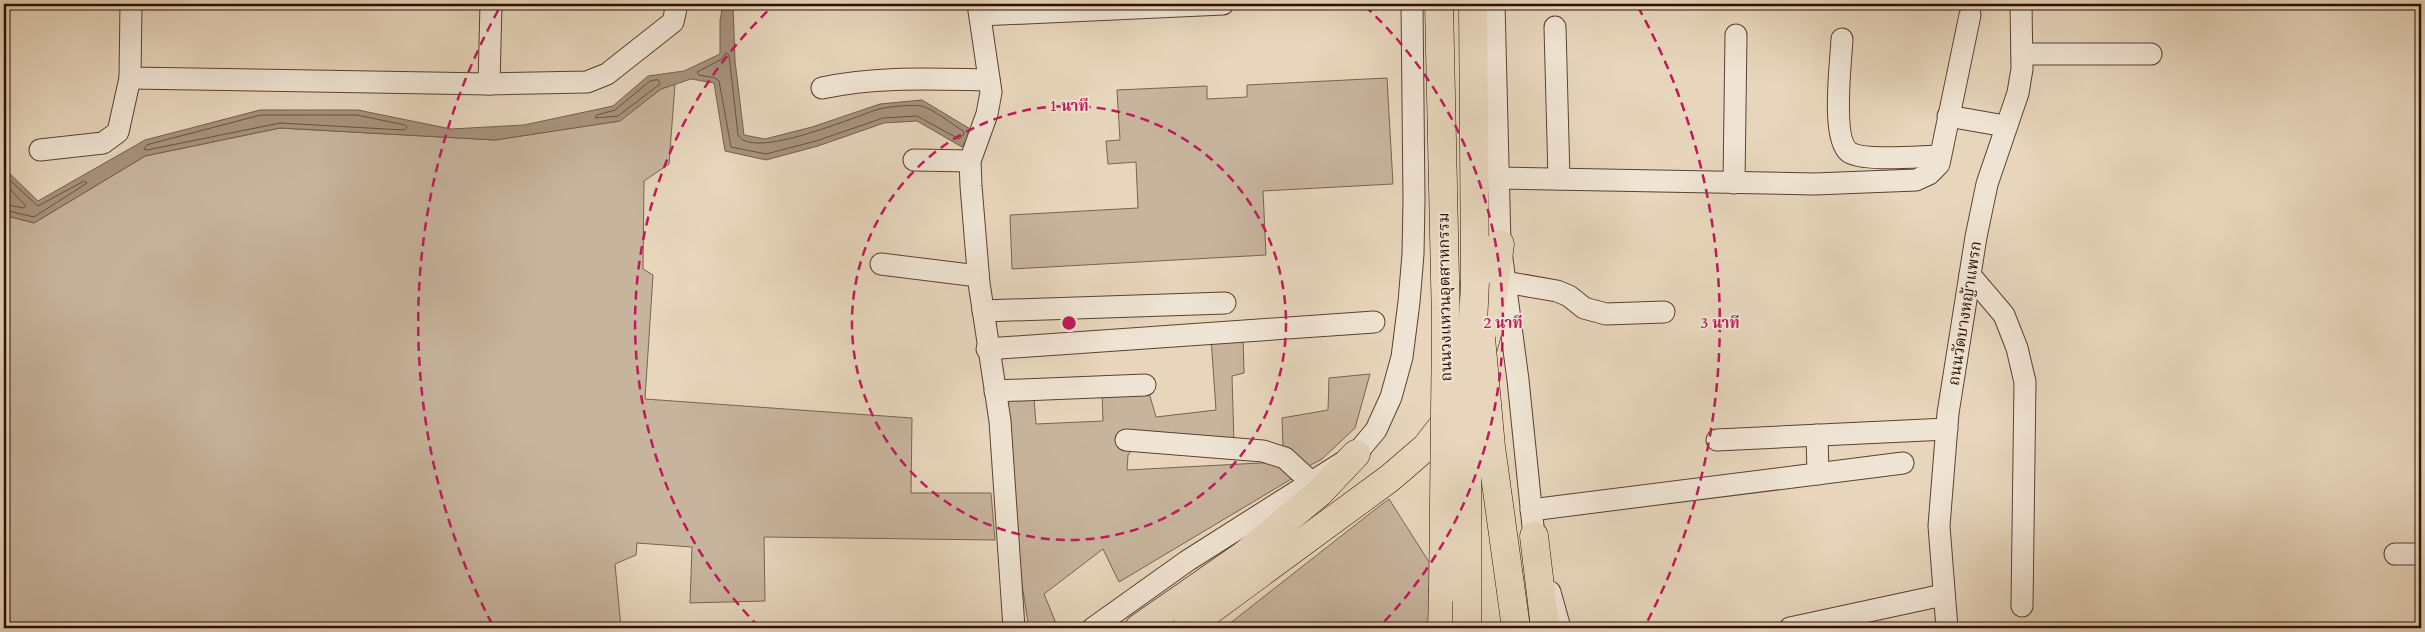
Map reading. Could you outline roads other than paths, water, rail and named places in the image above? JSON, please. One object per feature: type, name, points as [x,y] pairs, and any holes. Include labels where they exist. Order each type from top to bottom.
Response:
[{"type":"main road","name":"ถนนวงแหวนอุตสาหกรรม","points":[[1439,4],[1446,324],[1443,590]]},
{"type":"main road","name":"ถนนวงแหวนอุตสาหกรรม","points":[[1473,4],[1475,282]]},
{"type":"main road","points":[[1186,628],[1368,495],[1426,447],[1451,416],[1479,361],[1488,330],[1500,244]]},
{"type":"main road","points":[[1467,628],[1467,447],[1475,282]]},
{"type":"main road","points":[[1475,282],[1492,457],[1516,628]]},
{"type":"main road","points":[[1139,628],[1244,555],[1319,493],[1356,454]]},
{"type":"main road","points":[[1533,523],[1546,628]]},
{"type":"main road","points":[[1437,628],[1443,590]]},
{"type":"main road","points":[[1442,628],[1443,590]]},
{"type":"street","points":[[40,150],[103,143],[118,132],[130,78],[131,4]]},
{"type":"street","points":[[489,84],[491,4]]},
{"type":"street","points":[[130,78],[489,84],[587,82],[607,74],[673,22],[677,4]]},
{"type":"street","points":[[1014,628],[1000,421],[987,349],[978,276],[970,161],[987,114],[991,92],[979,10],[1223,4]]},
{"type":"street","points":[[1093,628],[1187,561],[1356,454],[1376,430],[1391,397],[1402,357],[1409,302],[1413,254],[1414,200],[1412,4]]},
{"type":"street","points":[[1494,4],[1500,244],[1518,380],[1533,523],[1560,628]]},
{"type":"street","name":"ถนนวัดบางหญ้าแพรก","points":[[1947,628],[1939,526],[1947,429],[1970,275],[1987,184],[2005,126],[2018,93],[2022,54],[2021,4]]},
{"type":"street","points":[[1498,178],[1815,184],[1916,180],[1929,174],[1938,164],[1970,15]]},
{"type":"street","points":[[1555,27],[1558,179]]},
{"type":"street","points":[[1734,183],[1736,35]]},
{"type":"street","points":[[1842,40],[1839,126],[1844,144],[1850,152],[1869,157],[1940,156]]},
{"type":"street","points":[[2022,54],[2152,54]]},
{"type":"street","points":[[822,88],[852,81],[896,78],[989,80]]},
{"type":"street","points":[[1948,116],[2005,126]]},
{"type":"street","points":[[914,160],[970,161]]},
{"type":"street","points":[[881,264],[978,276]]},
{"type":"street","points":[[1970,275],[2004,315],[2017,348],[2025,382],[2022,606]]},
{"type":"street","points":[[1505,282],[1556,291],[1570,296],[1584,308],[1606,314],[1664,312]]},
{"type":"street","points":[[983,311],[1225,303]]},
{"type":"street","points":[[987,349],[1374,322]]},
{"type":"street","points":[[995,391],[1145,385]]},
{"type":"street","points":[[1717,440],[1947,429]]},
{"type":"street","points":[[1817,435],[1818,474]]},
{"type":"street","points":[[1126,440],[1263,451],[1285,458],[1312,483]]},
{"type":"street","points":[[1533,523],[1818,474],[1903,463]]},
{"type":"street","points":[[2394,554],[2421,554]]},
{"type":"street","points":[[1790,628],[1943,595]]},
{"type":"water","points":[[723,4],[733,4],[735,61],[744,135],[765,139],[812,127],[880,104],[922,100],[972,130],[962,147],[917,121],[884,123],[818,146],[766,160],[725,151],[714,83],[691,79],[661,89],[620,121],[495,140],[280,128],[145,156],[34,223],[4,215],[4,168],[38,201],[145,140],[260,110],[358,110],[451,129],[524,125],[613,106],[648,76],[684,71],[720,54],[720,20]]}]
